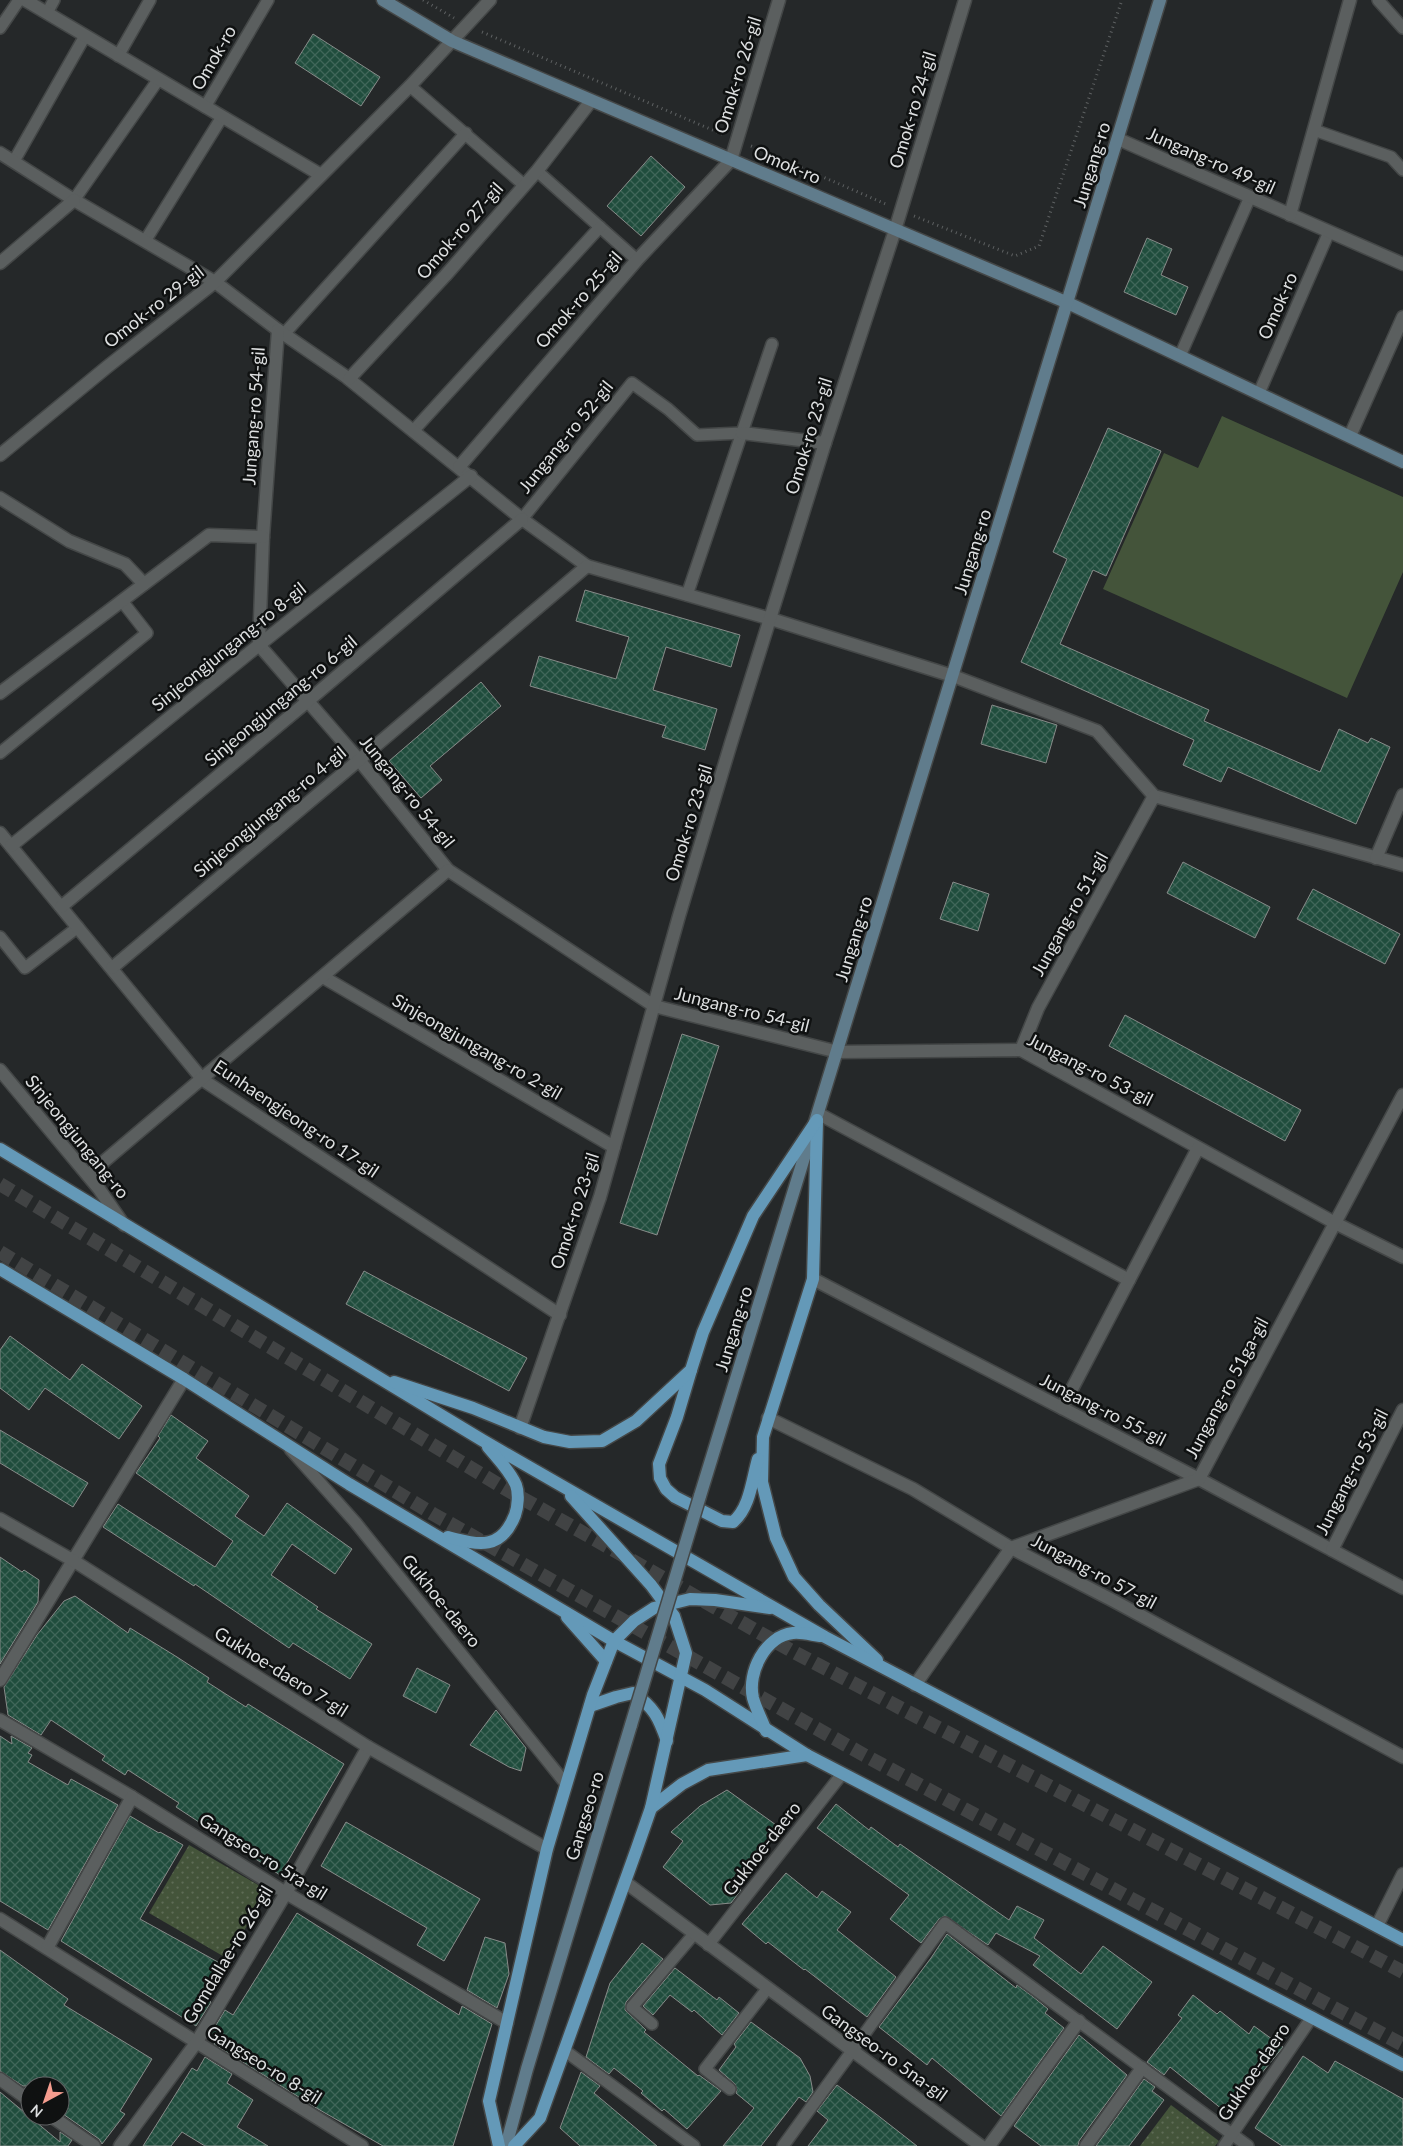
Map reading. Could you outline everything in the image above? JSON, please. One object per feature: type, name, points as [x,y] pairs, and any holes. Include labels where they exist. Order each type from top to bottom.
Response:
[{"type":"main road","name":"Omok-ro","points":[[383,0],[452,41],[1068,303],[1403,462]]},
{"type":"main road","name":"Jungang-ro","points":[[700,1496],[1160,0]]},
{"type":"main road","points":[[818,1117],[813,1279],[768,1418],[747,1501],[741,1515],[733,1522],[722,1521],[675,1498],[666,1490],[660,1478],[660,1464],[677,1417],[703,1332],[753,1216],[818,1117]]},
{"type":"main road","points":[[0,1149],[370,1374],[562,1487],[778,1610],[890,1672],[1403,1940]]},
{"type":"main road","points":[[0,1269],[184,1379],[433,1534],[614,1641],[705,1690],[766,1731],[807,1755],[1403,2065]]},
{"type":"main road","points":[[370,1374],[473,1408],[520,1428],[570,1442],[602,1441],[636,1421],[691,1370]]},
{"type":"main road","points":[[764,1437],[762,1482],[776,1538],[794,1576],[818,1605],[890,1672]]},
{"type":"main road","points":[[433,1534],[476,1544],[492,1542],[502,1537],[510,1528],[517,1509],[517,1486],[482,1440]]},
{"type":"main road","points":[[514,2146],[540,2118],[651,1808],[682,1678],[686,1652],[674,1616],[651,1585],[616,1544],[562,1487]]},
{"type":"main road","name":"Gangseo-ro","points":[[506,2146],[527,2069],[700,1496]]},
{"type":"main road","points":[[500,2146],[490,2101],[507,2023],[547,1849],[590,1706],[614,1641],[634,1621],[654,1608],[690,1599],[715,1600],[778,1610]]},
{"type":"main road","points":[[557,1606],[606,1661]]},
{"type":"main road","points":[[766,1731],[753,1698],[752,1683],[755,1670],[763,1653],[777,1638],[793,1633],[825,1636]]},
{"type":"main road","points":[[590,1706],[616,1696],[633,1694],[648,1704],[660,1720],[667,1741]]},
{"type":"main road","points":[[651,1808],[682,1784],[708,1770],[807,1755]]},
{"type":"street","points":[[25,0],[320,175]]},
{"type":"street","name":"Omok-ro 29-gil","points":[[0,455],[215,282],[410,86],[490,0]]},
{"type":"street","name":"Omok-ro 26-gil","points":[[731,160],[779,0]]},
{"type":"street","name":"Omok-ro 24-gil","points":[[895,230],[965,0]]},
{"type":"street","name":"Jungang-ro 49-gil","points":[[1290,215],[1350,0]]},
{"type":"street","name":"Omok-ro 27-gil","points":[[350,379],[445,276],[537,171],[591,101]]},
{"type":"street","name":"Jungang-ro 49-gil","points":[[1118,139],[1403,264]]},
{"type":"street","name":"Jungang-ro 52-gil","points":[[0,153],[74,200],[215,282],[281,332],[350,379],[522,519],[587,566],[771,619],[953,676]]},
{"type":"street","name":"Omok-ro 25-gil","points":[[459,466],[637,260],[731,160]]},
{"type":"street","points":[[0,263],[74,200]]},
{"type":"street","name":"Omok-ro 23-gil","points":[[520,1428],[600,1197],[731,743],[825,443],[895,230]]},
{"type":"street","points":[[1350,436],[1403,317]]},
{"type":"street","name":"Jungang-ro 54-gil","points":[[281,332],[263,536],[259,644],[360,760],[448,870],[654,1006],[838,1052]]},
{"type":"street","points":[[742,433],[825,443]]},
{"type":"street","name":"Sinjeongjungang-ro 8-gil","points":[[11,846],[259,644],[471,476]]},
{"type":"street","points":[[0,498],[69,541],[124,564],[144,584]]},
{"type":"street","name":"Sinjeongjungang-ro 6-gil","points":[[61,907],[522,519]]},
{"type":"street","points":[[0,693],[209,535],[263,536]]},
{"type":"street","name":"Sinjeongjungang-ro 4-gil","points":[[112,968],[587,566]]},
{"type":"street","points":[[953,676],[1097,731],[1154,796],[1403,865]]},
{"type":"street","points":[[1376,858],[1403,795]]},
{"type":"street","name":"Jungang-ro 51-gil","points":[[1021,1050],[1038,1008],[1154,796]]},
{"type":"street","name":"Eunhaengjeong-ro 17-gil","points":[[0,833],[203,1080],[560,1315]]},
{"type":"street","points":[[88,1175],[203,1080],[448,870]]},
{"type":"street","name":"Sinjeongjungang-ro 2-gil","points":[[323,977],[614,1147]]},
{"type":"street","name":"Jungang-ro 53-gil","points":[[838,1052],[1021,1050],[1335,1223],[1403,1257]]},
{"type":"street","name":"Sinjeongjungang-ro","points":[[0,1070],[88,1175],[126,1227]]},
{"type":"street","name":"Jungang-ro 51ga-gil","points":[[1011,1548],[1198,1479],[1403,1095]]},
{"type":"street","points":[[818,1117],[1129,1280]]},
{"type":"street","points":[[1062,1408],[1198,1148]]},
{"type":"street","name":"Jungang-ro 55-gil","points":[[813,1279],[1403,1588]]},
{"type":"street","points":[[0,1680],[184,1379]]},
{"type":"street","name":"Jungang-ro 53-gil","points":[[1332,1550],[1399,1426],[1403,1410]]},
{"type":"street","name":"Jungang-ro 57-gil","points":[[768,1418],[913,1489],[1011,1548],[1112,1600],[1403,1757]]},
{"type":"street","name":"Gukhoe-daero 7-gil","points":[[0,1519],[74,1561],[368,1747],[547,1849]]},
{"type":"street","points":[[915,1685],[1011,1548]]},
{"type":"street","name":"Gangseo-ro 5ra-gil","points":[[0,1720],[132,1797],[286,1893],[507,2023]]},
{"type":"street","name":"Gomdallae-ro 26-gil","points":[[120,2146],[196,2043],[286,1893],[368,1747]]},
{"type":"street","points":[[47,1948],[132,1797]]},
{"type":"street","points":[[1377,1926],[1403,1874]]},
{"type":"street","name":"Gangseo-ro 5na-gil","points":[[625,1882],[981,2146]]},
{"type":"street","name":"Gangseo-ro 8-gil","points":[[0,1919],[362,2146]]},
{"type":"street","points":[[989,2146],[1079,2022]]},
{"type":"street","points":[[1086,2146],[1142,2068]]},
{"type":"street","points":[[0,2080],[20,2094]]},
{"type":"street","points":[[65,2126],[94,2146]]},
{"type":"lane","points":[[0,28],[18,0]]},
{"type":"lane","points":[[47,13],[54,0]]},
{"type":"lane","points":[[118,56],[150,0]]},
{"type":"lane","name":"Omok-ro","points":[[205,107],[268,0]]},
{"type":"lane","points":[[1378,0],[1403,28]]},
{"type":"lane","points":[[14,161],[85,36]]},
{"type":"lane","points":[[74,200],[158,80]]},
{"type":"lane","points":[[410,86],[524,185]]},
{"type":"lane","points":[[145,241],[222,117]]},
{"type":"lane","points":[[1314,130],[1391,157],[1403,170]]},
{"type":"lane","points":[[281,332],[466,133]]},
{"type":"lane","points":[[537,171],[637,260]]},
{"type":"lane","points":[[1180,356],[1250,197]]},
{"type":"lane","points":[[413,431],[600,227]]},
{"type":"lane","name":"Omok-ro","points":[[1259,393],[1330,232]]},
{"type":"lane","points":[[687,595],[772,344]]},
{"type":"lane","name":"Jungang-ro 52-gil","points":[[522,519],[632,383],[668,409],[697,435],[742,433]]},
{"type":"lane","points":[[0,754],[147,633],[122,601]]},
{"type":"lane","points":[[0,937],[25,968],[78,927]]},
{"type":"lane","name":"Gukhoe-daero","points":[[286,1444],[356,1523],[566,1784]]},
{"type":"lane","name":"Gukhoe-daero","points":[[708,1945],[842,1774]]},
{"type":"lane","points":[[783,2146],[945,1923],[1248,2146]]},
{"type":"lane","points":[[652,2024],[632,2007],[694,1934]]},
{"type":"lane","points":[[730,2089],[705,2069],[767,1989]]},
{"type":"lane","name":"Gukhoe-daero","points":[[1224,2146],[1312,2017]]},
{"type":"lane","points":[[564,2050],[682,2142],[694,2146]]},
{"type":"path","points":[[423,0],[467,25],[901,211],[1015,256],[1038,246],[1122,0]]},
{"type":"green space","points":[[1222,416],[1403,497],[1403,572],[1347,698],[1103,589],[1164,453],[1198,468]]},
{"type":"green space","points":[[189,1845],[267,1890],[228,1959],[149,1913]]},
{"type":"green space","points":[[1171,2105],[1219,2141],[1215,2146],[1140,2146]]},
{"type":"building","points":[[313,34],[380,77],[361,106],[295,63]]},
{"type":"building","points":[[651,156],[685,187],[641,236],[607,206]]},
{"type":"building","points":[[1147,238],[1172,249],[1161,275],[1188,287],[1176,315],[1124,292]]},
{"type":"building","points":[[1108,428],[1161,451],[1106,576],[1093,570],[1060,644],[1209,710],[1204,721],[1320,772],[1339,729],[1368,743],[1371,738],[1390,747],[1356,824],[1228,767],[1221,782],[1183,765],[1194,740],[1021,662],[1067,559],[1053,552]]},
{"type":"building","points":[[585,590],[740,635],[731,667],[666,647],[653,690],[717,709],[705,750],[662,737],[666,726],[530,686],[539,656],[616,679],[629,637],[576,621]]},
{"type":"building","points":[[481,682],[501,706],[430,766],[442,780],[421,798],[389,761]]},
{"type":"building","points":[[992,705],[1057,725],[1046,763],[981,744]]},
{"type":"building","points":[[1183,862],[1270,907],[1255,938],[1167,893]]},
{"type":"building","points":[[953,882],[989,894],[978,931],[940,919]]},
{"type":"building","points":[[1313,889],[1400,934],[1385,964],[1297,919]]},
{"type":"building","points":[[1125,1015],[1301,1110],[1285,1141],[1109,1046]]},
{"type":"building","points":[[682,1034],[719,1046],[657,1235],[620,1223]]},
{"type":"building","points":[[364,1271],[527,1358],[509,1391],[346,1304]]},
{"type":"building","points":[[10,1336],[70,1380],[82,1364],[142,1406],[119,1439],[45,1388],[29,1410],[0,1388],[0,1350]]},
{"type":"building","points":[[171,1415],[208,1441],[196,1458],[249,1496],[235,1516],[264,1536],[287,1503],[352,1549],[335,1574],[292,1544],[271,1575],[318,1607],[316,1609],[372,1644],[350,1679],[293,1643],[289,1648],[195,1584],[194,1586],[103,1527],[118,1504],[215,1567],[233,1541],[136,1473],[160,1438],[158,1436]]},
{"type":"building","points":[[0,1430],[88,1483],[73,1507],[0,1463]]},
{"type":"building","points":[[0,1557],[22,1572],[24,1570],[39,1580],[38,1602],[0,1664]]},
{"type":"building","points":[[75,1596],[128,1633],[130,1628],[177,1657],[209,1678],[207,1682],[246,1707],[248,1704],[344,1764],[280,1875],[176,1807],[179,1803],[128,1770],[125,1775],[102,1760],[105,1756],[51,1720],[41,1735],[8,1715],[4,1687],[37,1635],[64,1601]]},
{"type":"building","points":[[417,1668],[450,1685],[436,1713],[403,1696]]},
{"type":"building","points":[[496,1710],[526,1748],[521,1771],[509,1767],[470,1745]]},
{"type":"building","points":[[0,1736],[12,1744],[11,1736],[32,1748],[28,1753],[32,1755],[28,1762],[68,1785],[71,1779],[118,1805],[48,1930],[0,1901]]},
{"type":"building","points":[[727,1790],[779,1827],[735,1886],[741,1890],[731,1903],[710,1905],[663,1867],[683,1841],[671,1832],[700,1806]]},
{"type":"building","points":[[836,1804],[869,1830],[871,1827],[898,1847],[900,1844],[1009,1920],[1017,1906],[1044,1920],[1034,1938],[1081,1974],[1103,1946],[1152,1982],[1117,2029],[1033,1965],[1040,1956],[996,1933],[988,1945],[945,1916],[939,1919],[921,1943],[890,1919],[909,1895],[817,1828]]},
{"type":"building","points":[[130,1816],[183,1845],[140,1919],[227,1967],[208,2000],[211,2002],[196,2026],[61,1941]]},
{"type":"building","points":[[346,1822],[480,1899],[444,1961],[417,1945],[427,1928],[321,1866]]},
{"type":"building","points":[[786,1873],[817,1898],[822,1891],[851,1912],[837,1930],[896,1977],[867,2017],[768,1942],[766,1944],[742,1924]]},
{"type":"building","points":[[297,1913],[459,2015],[462,2006],[492,2024],[453,2146],[383,2146],[318,2109],[214,2044],[217,2039],[210,2035],[225,2010],[233,2015]]},
{"type":"building","points":[[947,1934],[1016,1988],[1017,1985],[1032,1996],[1048,2009],[1045,2013],[1064,2028],[1001,2116],[932,2058],[927,2065],[879,2027]]},
{"type":"building","points":[[485,1937],[505,1943],[509,1974],[497,2008],[467,1990]]},
{"type":"building","points":[[642,1943],[663,1959],[626,2002],[625,2010],[646,2030],[644,2032],[698,2076],[721,2091],[687,2129],[664,2109],[662,2111],[641,2093],[643,2091],[614,2068],[609,2074],[586,2057],[610,1983]]},
{"type":"building","points":[[0,1950],[68,1999],[64,2005],[152,2059],[120,2111],[125,2114],[102,2144],[99,2139],[70,2119],[70,2076],[20,2076],[20,2084],[0,2071]]},
{"type":"building","points":[[675,1968],[717,2000],[719,1997],[739,2013],[722,2035],[694,2010],[692,2012],[670,1995],[653,2015],[643,2006]]},
{"type":"building","points":[[1193,1995],[1217,2014],[1220,2011],[1249,2034],[1254,2026],[1283,2047],[1228,2114],[1170,2067],[1164,2075],[1147,2062],[1182,2018],[1178,2015]]},
{"type":"building","points":[[751,2022],[800,2058],[810,2076],[813,2092],[806,2102],[799,2097],[761,2146],[723,2146],[754,2108],[736,2093],[735,2084],[719,2070],[736,2047],[734,2044]]},
{"type":"building","points":[[1079,2035],[1127,2075],[1079,2141],[1078,2146],[1041,2146],[1014,2126]]},
{"type":"building","points":[[1303,2056],[1328,2073],[1335,2061],[1403,2099],[1403,2146],[1282,2146],[1255,2128]]},
{"type":"building","points":[[205,2057],[232,2074],[227,2083],[253,2100],[237,2127],[268,2146],[205,2146],[182,2132],[171,2146],[143,2146],[192,2068],[197,2071]]},
{"type":"building","points":[[581,2072],[600,2086],[594,2093],[657,2146],[580,2146],[560,2128]]},
{"type":"building","points":[[1144,2079],[1155,2087],[1152,2091],[1164,2100],[1129,2146],[1096,2146]]},
{"type":"building","points":[[837,2085],[917,2146],[808,2146],[828,2120],[817,2111]]},
{"type":"building","points":[[0,2092],[20,2109],[20,2126],[41,2126],[60,2142],[60,2132],[72,2140],[68,2146],[0,2146]]},
{"type":"tunnel","points":[[0,1184],[504,1488],[792,1651],[1403,1972]]},
{"type":"tunnel","points":[[0,1252],[433,1514],[864,1755],[1403,2045]]}]
